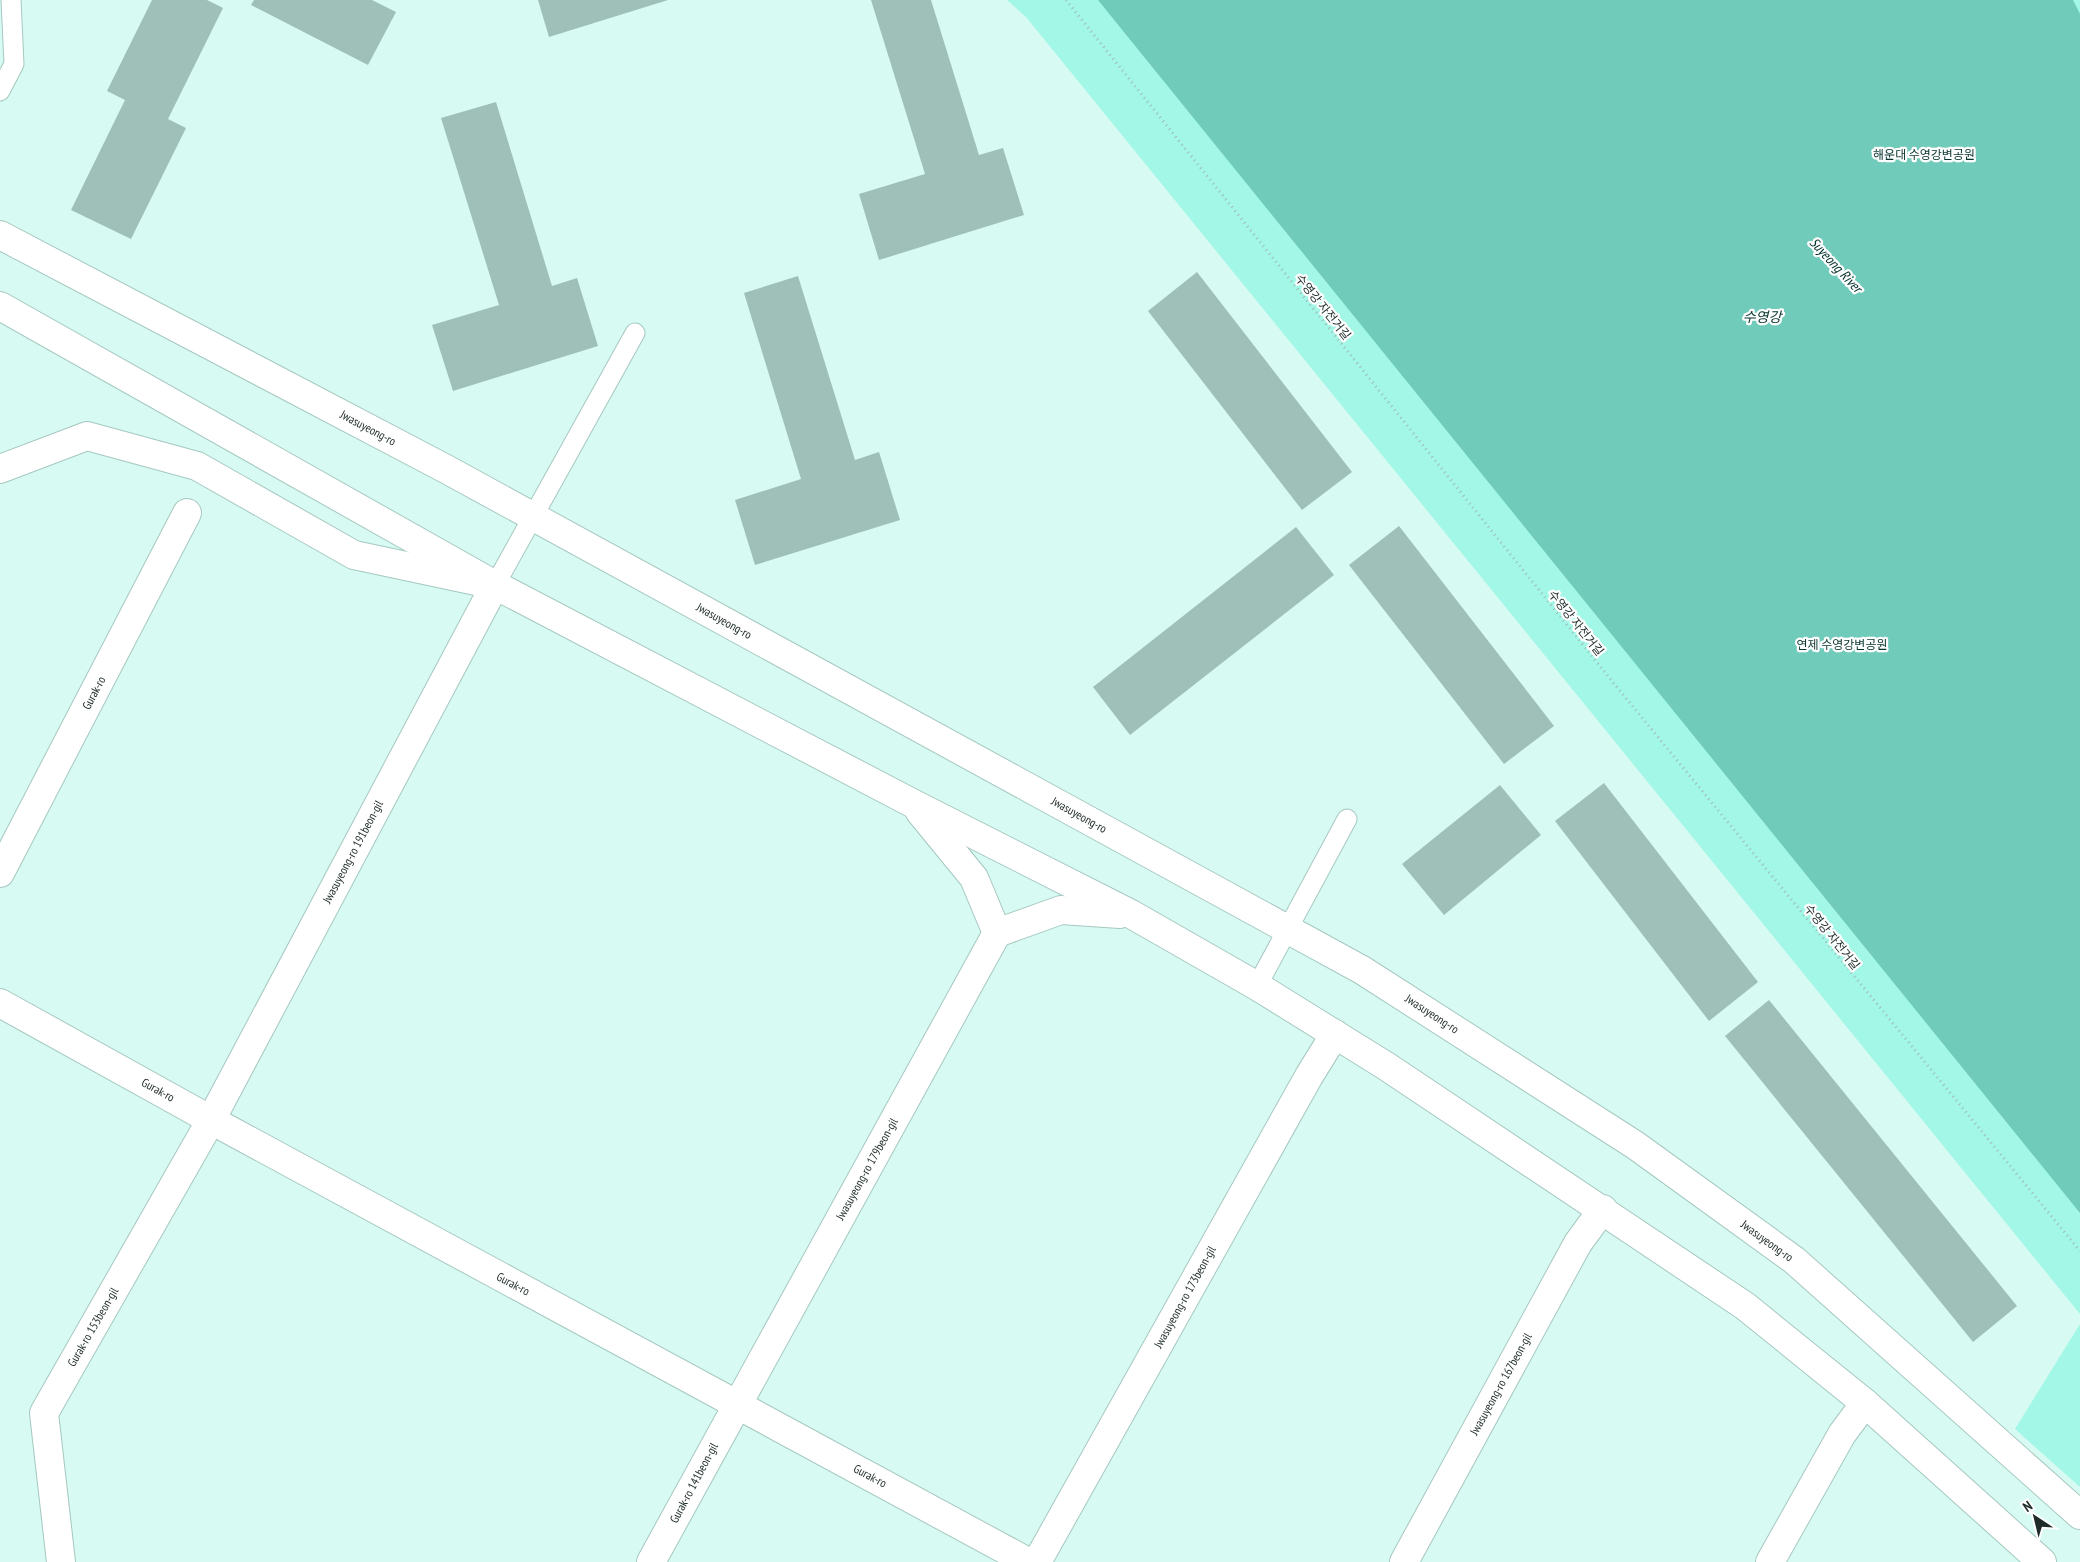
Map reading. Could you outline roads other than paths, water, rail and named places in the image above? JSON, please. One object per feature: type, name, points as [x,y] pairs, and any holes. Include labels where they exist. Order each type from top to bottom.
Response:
[{"type":"main road","name":"Jwasuyeong-ro","points":[[0,235],[532,517],[1289,930],[1402,995],[1627,1140],[1794,1260],[2080,1515]]},
{"type":"main road","points":[[0,306],[495,585],[912,803],[1131,914],[1257,986],[1336,1034],[1603,1209],[1745,1306],[1865,1404],[2042,1562]]},
{"type":"main road","points":[[0,469],[87,436],[197,466],[354,555],[495,585]]},
{"type":"main road","name":"Gurak-ro","points":[[0,872],[187,514]]},
{"type":"main road","name":"Jwasuyeong-ro 191beon-gil","points":[[211,1120],[495,585]]},
{"type":"main road","points":[[912,803],[974,878],[996,932],[1061,910],[1131,914]]},
{"type":"main road","name":"Jwasuyeong-ro 179beon-gil","points":[[736,1404],[996,932]]},
{"type":"main road","name":"Gurak-ro","points":[[0,1003],[211,1120],[1028,1562]]},
{"type":"main road","name":"Jwasuyeong-ro 173beon-gil","points":[[1037,1562],[1304,1084],[1336,1034]]},
{"type":"main road","name":"Gurak-ro 153beon-gil","points":[[58,1558],[44,1413],[211,1120]]},
{"type":"main road","name":"Jwasuyeong-ro 167beon-gil","points":[[1404,1562],[1578,1243],[1603,1209]]},
{"type":"main road","name":"Gurak-ro 141beon-gil","points":[[651,1562],[736,1404]]},
{"type":"main road","points":[[1770,1562],[1842,1434],[1865,1404]]},
{"type":"lane","points":[[0,91],[14,64],[11,0]]},
{"type":"lane","points":[[495,585],[635,333]]},
{"type":"lane","points":[[1257,986],[1289,930],[1347,819]]},
{"type":"water","name":"수영강","points":[[1098,0],[2073,0],[2080,14],[2080,1213]]},
{"type":"park label","name":"해운대 수영강변공원","points":[[1924,155]]},
{"type":"park label","name":"연제 수영강변공원","points":[[1842,645]]},
{"type":"water label","name":"Suyeong River","points":[[1836,265]]}]
